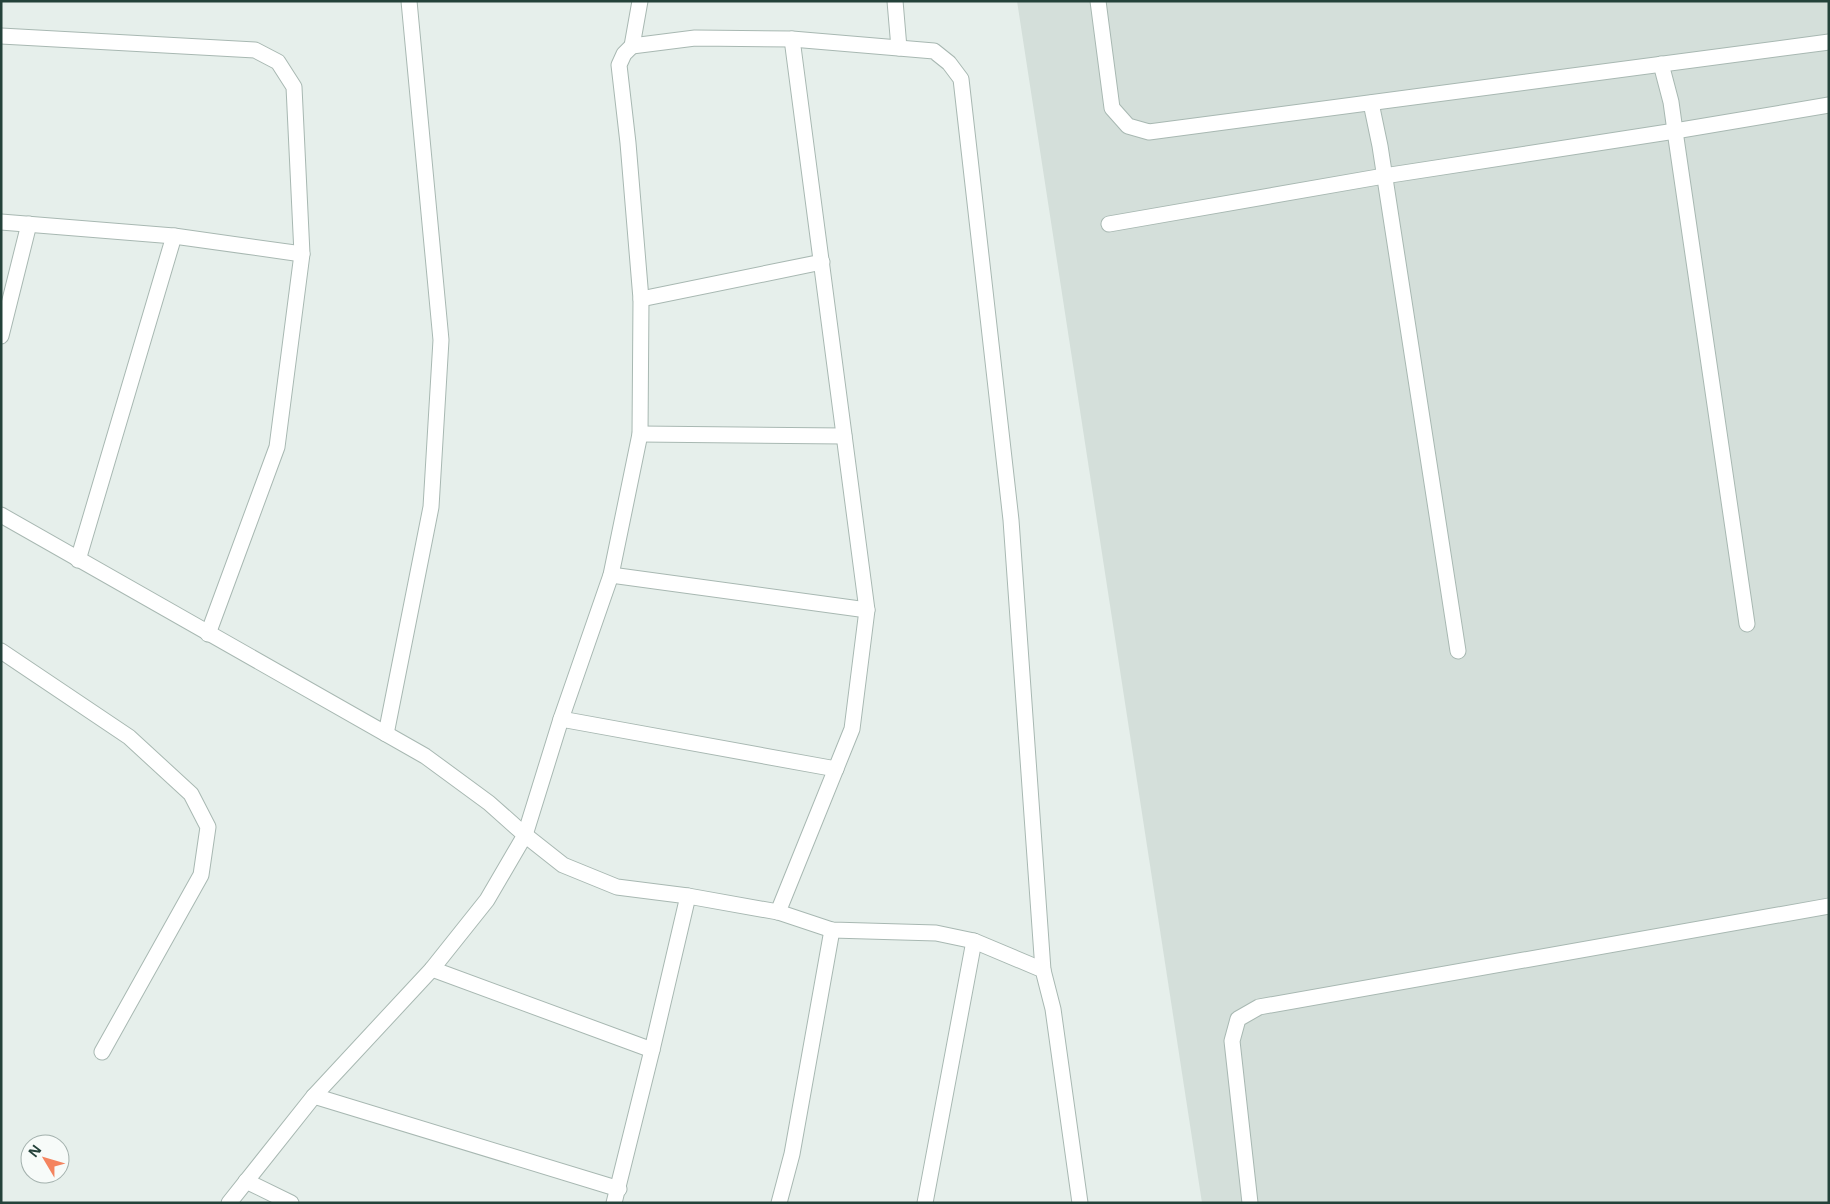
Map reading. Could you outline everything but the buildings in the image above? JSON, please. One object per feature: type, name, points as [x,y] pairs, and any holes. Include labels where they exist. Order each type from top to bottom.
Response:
[{"type":"street","points":[[386,734],[430,507],[441,340],[409,1]]},
{"type":"street","points":[[228,1203],[314,1096],[432,969],[487,900],[525,835],[561,719],[611,576],[640,434],[641,299],[628,143],[619,65],[624,54],[632,46],[640,1]]},
{"type":"street","points":[[895,1],[899,48]]},
{"type":"street","points":[[1098,1],[1112,108],[1128,126],[1149,132],[1829,42]]},
{"type":"street","points":[[1,36],[254,50],[278,62],[294,87],[302,254],[277,447],[208,634]]},
{"type":"street","points":[[632,46],[695,38],[792,39],[934,51],[950,64],[961,79],[1011,520],[1043,970],[1053,1009],[1080,1203]]},
{"type":"street","points":[[778,912],[852,729],[867,610],[792,39]]},
{"type":"street","points":[[1661,64],[1675,131],[1748,624]]},
{"type":"street","points":[[1371,103],[1458,650]]},
{"type":"street","points":[[1109,224],[1384,176],[1829,105]]},
{"type":"street","points":[[1,222],[174,236],[302,254]]},
{"type":"street","points":[[1,336],[29,224]]},
{"type":"street","points":[[78,560],[174,236]]},
{"type":"street","points":[[641,299],[822,262]]},
{"type":"street","points":[[640,434],[844,436]]},
{"type":"street","points":[[1,516],[425,756],[489,803],[563,865],[617,887],[688,896],[778,912],[832,930],[936,933],[974,941],[1043,970]]},
{"type":"street","points":[[611,576],[867,610]]},
{"type":"street","points":[[1,651],[129,737],[191,794],[208,827],[201,875],[102,1052]]},
{"type":"street","points":[[561,719],[836,769]]},
{"type":"street","points":[[314,1096],[617,1196],[688,896]]},
{"type":"street","points":[[1250,1203],[1232,1041],[1238,1019],[1259,1006],[1829,906]]},
{"type":"street","points":[[779,1203],[792,1154],[832,930]]},
{"type":"street","points":[[925,1203],[974,941]]},
{"type":"street","points":[[432,969],[652,1050]]},
{"type":"street","points":[[246,1181],[291,1203]]},
{"type":"shaded area","points":[[1017,1],[1829,1],[1829,1203],[1202,1203]]}]
